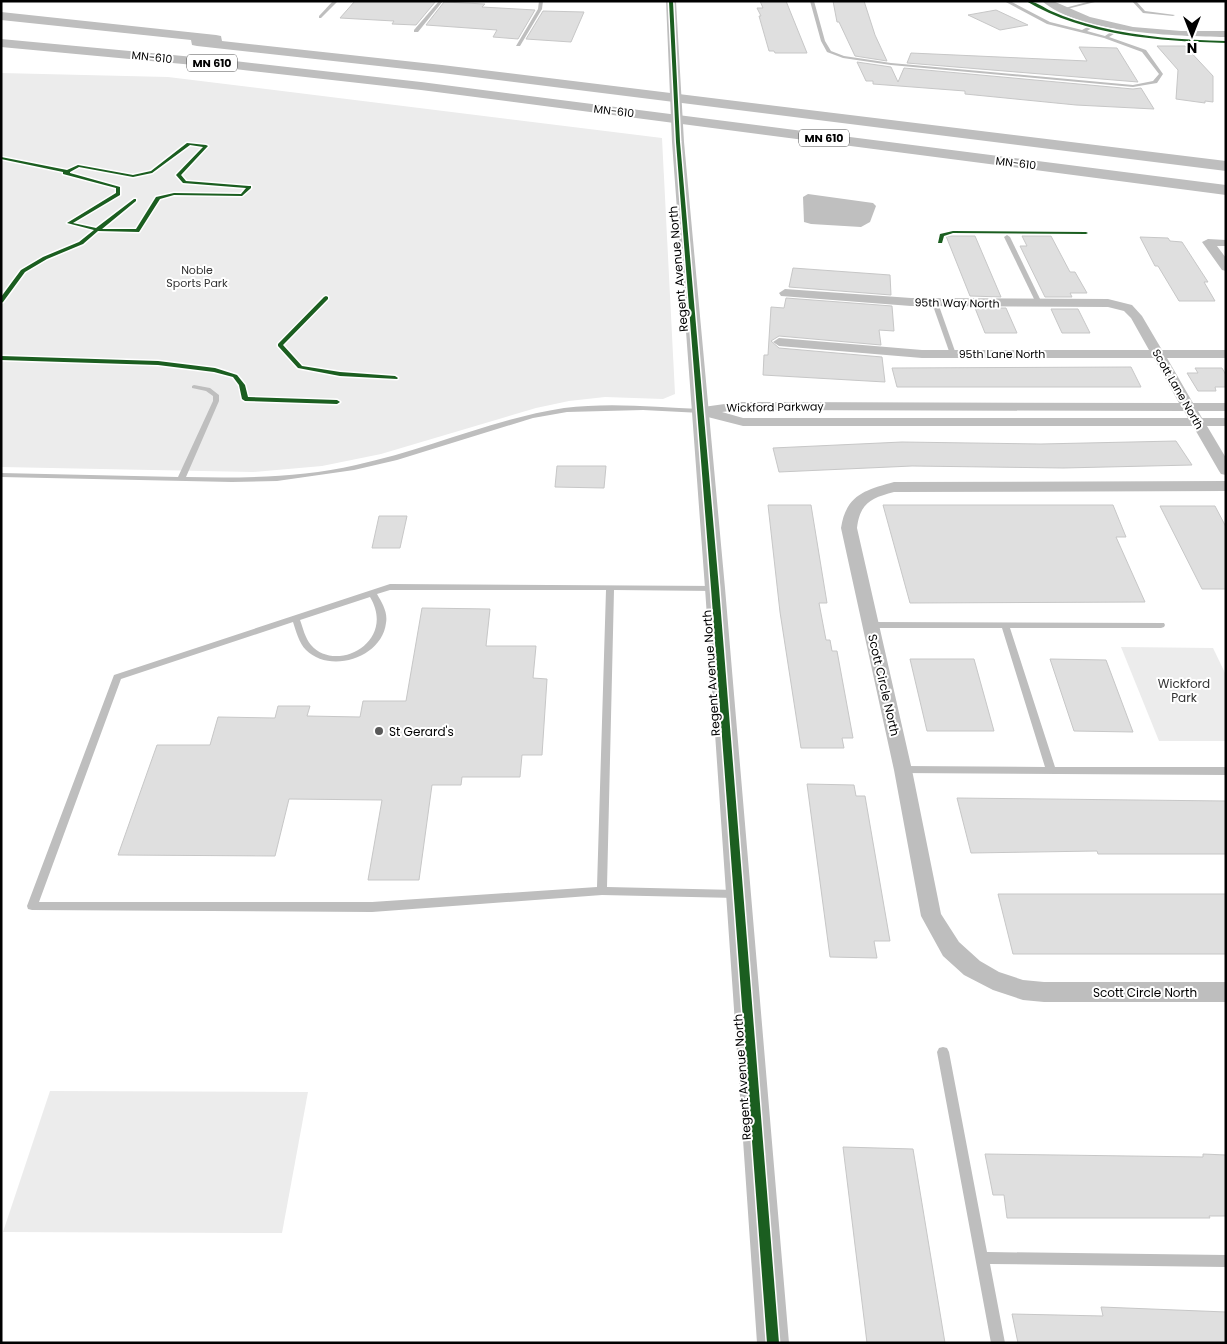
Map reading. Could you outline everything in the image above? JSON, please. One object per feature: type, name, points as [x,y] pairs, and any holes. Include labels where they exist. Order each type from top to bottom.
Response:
[{"type":"highway","points":[[1,16],[212,38],[336,56]]},
{"type":"highway","name":"MN-610","points":[[1,25],[336,56],[1226,166]]},
{"type":"highway","name":"MN-610","points":[[1,43],[170,58],[421,86],[1226,190]]},
{"type":"highway","points":[[1,57],[154,63],[421,86]]},
{"type":"highway","points":[[1070,147],[1226,163]]},
{"type":"street","name":"Regent Avenue North","points":[[671,1],[678,142],[715,588],[773,1343]]},
{"type":"street","points":[[1046,1],[1063,9],[1123,26],[1183,34],[1226,34]]},
{"type":"street","points":[[1226,243],[1208,242],[1226,267]]},
{"type":"street","name":"95th Way North","points":[[785,293],[935,303],[1108,303],[1128,308]]},
{"type":"street","name":"Scott Lane North","points":[[1128,308],[1136,316],[1226,471]]},
{"type":"street","name":"95th Lane North","points":[[779,342],[922,354],[1226,354]]},
{"type":"street","name":"Wickford Parkway","points":[[701,412],[739,406],[1226,406]]},
{"type":"street","name":"Wickford Parkway","points":[[701,412],[743,422],[1226,422]]},
{"type":"street","name":"Scott Circle North","points":[[1226,486],[894,487],[864,497],[854,506],[850,516],[849,528],[903,770],[931,916],[951,949],[972,968],[993,980],[1024,990],[1044,992],[1226,992]]},
{"type":"lane","points":[[320,17],[336,1]]},
{"type":"lane","points":[[416,31],[441,1]]},
{"type":"lane","points":[[518,45],[540,9],[541,1]]},
{"type":"lane","points":[[812,1],[823,41],[829,52],[843,57],[891,64],[1133,86],[1155,82],[1161,74],[1144,51],[1106,37],[1049,23],[1006,1]]},
{"type":"lane","points":[[1063,9],[1097,1]]},
{"type":"lane","points":[[1134,1],[1144,12],[1174,15]]},
{"type":"lane","points":[[1083,31],[1101,21]]},
{"type":"lane","points":[[1106,37],[1123,26]]},
{"type":"lane","points":[[1007,237],[1038,303]]},
{"type":"lane","points":[[935,303],[953,354]]},
{"type":"lane","points":[[181,479],[216,401],[216,395],[213,391],[194,387]]},
{"type":"lane","points":[[1,475],[277,479],[354,468],[394,458],[532,416],[568,410],[635,408],[701,412]]},
{"type":"lane","points":[[715,588],[390,587],[116,677],[32,906],[372,907],[602,891],[739,894]]},
{"type":"lane","points":[[602,891],[610,588]]},
{"type":"lane","points":[[295,618],[309,649],[321,657],[342,659],[360,653],[373,643],[380,629],[381,610],[372,593]]},
{"type":"lane","points":[[870,625],[1161,625]]},
{"type":"lane","points":[[1005,625],[1051,770]]},
{"type":"lane","points":[[903,770],[1226,771]]},
{"type":"lane","points":[[943,1052],[998,1343]]},
{"type":"lane","points":[[982,1258],[1226,1261]]},
{"type":"green space","name":"Noble Sports Park","points":[[1,73],[168,77],[662,138],[675,394],[663,399],[605,397],[569,401],[536,408],[381,454],[322,466],[253,472],[1,467]]},
{"type":"green space","name":"Wickford Park","points":[[1121,647],[1213,648],[1226,675],[1226,741],[1159,741]]},
{"type":"green space","points":[[50,1091],[308,1092],[282,1233],[3,1232]]},
{"type":"shaded area","points":[[808,194],[873,203],[876,206],[870,222],[861,227],[811,224],[804,222],[803,197]]},
{"type":"building","points":[[355,1],[436,1],[416,25],[392,24],[394,21],[340,18]]},
{"type":"building","points":[[760,1],[786,1],[807,53],[775,53],[774,51],[769,51],[759,16],[761,16],[757,8],[763,8]]},
{"type":"building","points":[[833,1],[864,1],[875,35],[887,61],[855,56],[839,22],[837,22]]},
{"type":"building","points":[[444,2],[485,4],[482,7],[535,10],[518,39],[493,37],[497,30],[426,25]]},
{"type":"building","points":[[996,10],[1028,25],[1000,30],[968,15]]},
{"type":"building","points":[[543,11],[584,12],[571,42],[526,39]]},
{"type":"building","points":[[1157,46],[1185,46],[1213,76],[1213,102],[1205,101],[1205,103],[1176,99],[1178,70]]},
{"type":"building","points":[[1079,47],[1117,48],[1138,82],[907,63],[911,53],[1087,61]]},
{"type":"building","points":[[857,62],[891,67],[898,82],[904,68],[1133,89],[1141,88],[1154,109],[1076,105],[965,94],[965,91],[873,84],[873,81],[866,81]]},
{"type":"building","points":[[946,236],[975,236],[1001,297],[970,296]]},
{"type":"building","points":[[1022,236],[1051,236],[1070,272],[1075,272],[1087,293],[1070,293],[1072,297],[1045,297],[1020,246],[1027,246]]},
{"type":"building","points":[[1140,237],[1168,238],[1170,241],[1182,242],[1208,282],[1204,282],[1215,301],[1179,301],[1158,266],[1155,266]]},
{"type":"building","points":[[793,268],[890,275],[891,295],[789,287]]},
{"type":"building","points":[[786,298],[892,306],[894,331],[879,330],[881,345],[779,336],[771,341],[779,348],[882,357],[885,382],[763,375],[764,355],[768,355],[771,307],[784,308]]},
{"type":"building","points":[[975,308],[1006,308],[1017,333],[985,333]]},
{"type":"building","points":[[1051,309],[1078,309],[1090,333],[1062,333]]},
{"type":"building","points":[[1131,367],[1141,387],[897,387],[892,368]]},
{"type":"building","points":[[1195,368],[1222,368],[1226,375],[1226,387],[1215,387],[1216,391],[1198,391],[1187,373],[1198,373]]},
{"type":"building","points":[[1176,441],[1192,465],[1063,468],[912,466],[779,472],[773,448],[902,442],[1041,444]]},
{"type":"building","points":[[557,466],[606,466],[604,488],[555,487]]},
{"type":"building","points":[[768,505],[811,505],[827,603],[819,603],[826,640],[830,640],[832,651],[837,651],[853,738],[842,738],[844,748],[801,748],[780,612]]},
{"type":"building","points":[[883,505],[1113,505],[1126,537],[1116,537],[1145,602],[910,603]]},
{"type":"building","points":[[1160,506],[1215,506],[1226,527],[1226,589],[1202,589]]},
{"type":"building","points":[[379,516],[407,516],[400,548],[372,548]]},
{"type":"building","name":"St Gerard's","points":[[422,608],[490,609],[486,646],[536,646],[533,678],[547,679],[542,755],[522,755],[520,777],[462,777],[461,785],[432,785],[419,880],[368,880],[382,800],[289,799],[275,856],[118,855],[157,745],[210,745],[218,717],[275,718],[278,706],[310,706],[307,716],[360,717],[363,701],[406,701]]},
{"type":"building","points":[[910,659],[974,659],[994,731],[927,731]]},
{"type":"building","points":[[1050,659],[1106,660],[1133,732],[1074,731]]},
{"type":"building","points":[[807,784],[854,785],[856,796],[865,796],[890,941],[874,941],[877,958],[830,957]]},
{"type":"building","points":[[957,798],[1226,801],[1226,854],[1098,854],[1097,851],[971,853]]},
{"type":"building","points":[[998,894],[1226,894],[1226,954],[1013,954]]},
{"type":"building","points":[[843,1147],[913,1149],[945,1343],[867,1343]]},
{"type":"building","points":[[985,1154],[1203,1157],[1203,1154],[1226,1155],[1226,1216],[1209,1216],[1210,1218],[1007,1218],[1004,1195],[993,1195]]},
{"type":"building","points":[[1101,1307],[1226,1312],[1226,1343],[1018,1343],[1012,1314],[1103,1316]]},
{"type":"cycle path","points":[[671,1],[678,142],[715,588],[773,1343]]},
{"type":"cycle path","points":[[1028,1],[1050,12],[1099,28],[1176,40],[1226,42]]},
{"type":"cycle path","points":[[189,144],[206,146],[178,175],[185,182],[249,187],[242,195],[174,194],[158,198],[137,231],[98,230],[69,223],[118,194],[118,187],[65,173],[78,166],[133,176],[152,172],[189,144]]},
{"type":"cycle path","points":[[1,158],[68,172]]},
{"type":"cycle path","points":[[1,301],[23,271],[45,258],[81,243],[134,200]]},
{"type":"cycle path","points":[[940,242],[942,235],[953,232],[1086,233]]},
{"type":"cycle path","points":[[326,298],[280,345],[300,367],[340,374],[395,378]]},
{"type":"cycle path","points":[[1,358],[158,363],[215,370],[235,376],[242,385],[245,399],[337,402]]},
{"type":"place","name":"St Gerard's","points":[[379,731]]}]
